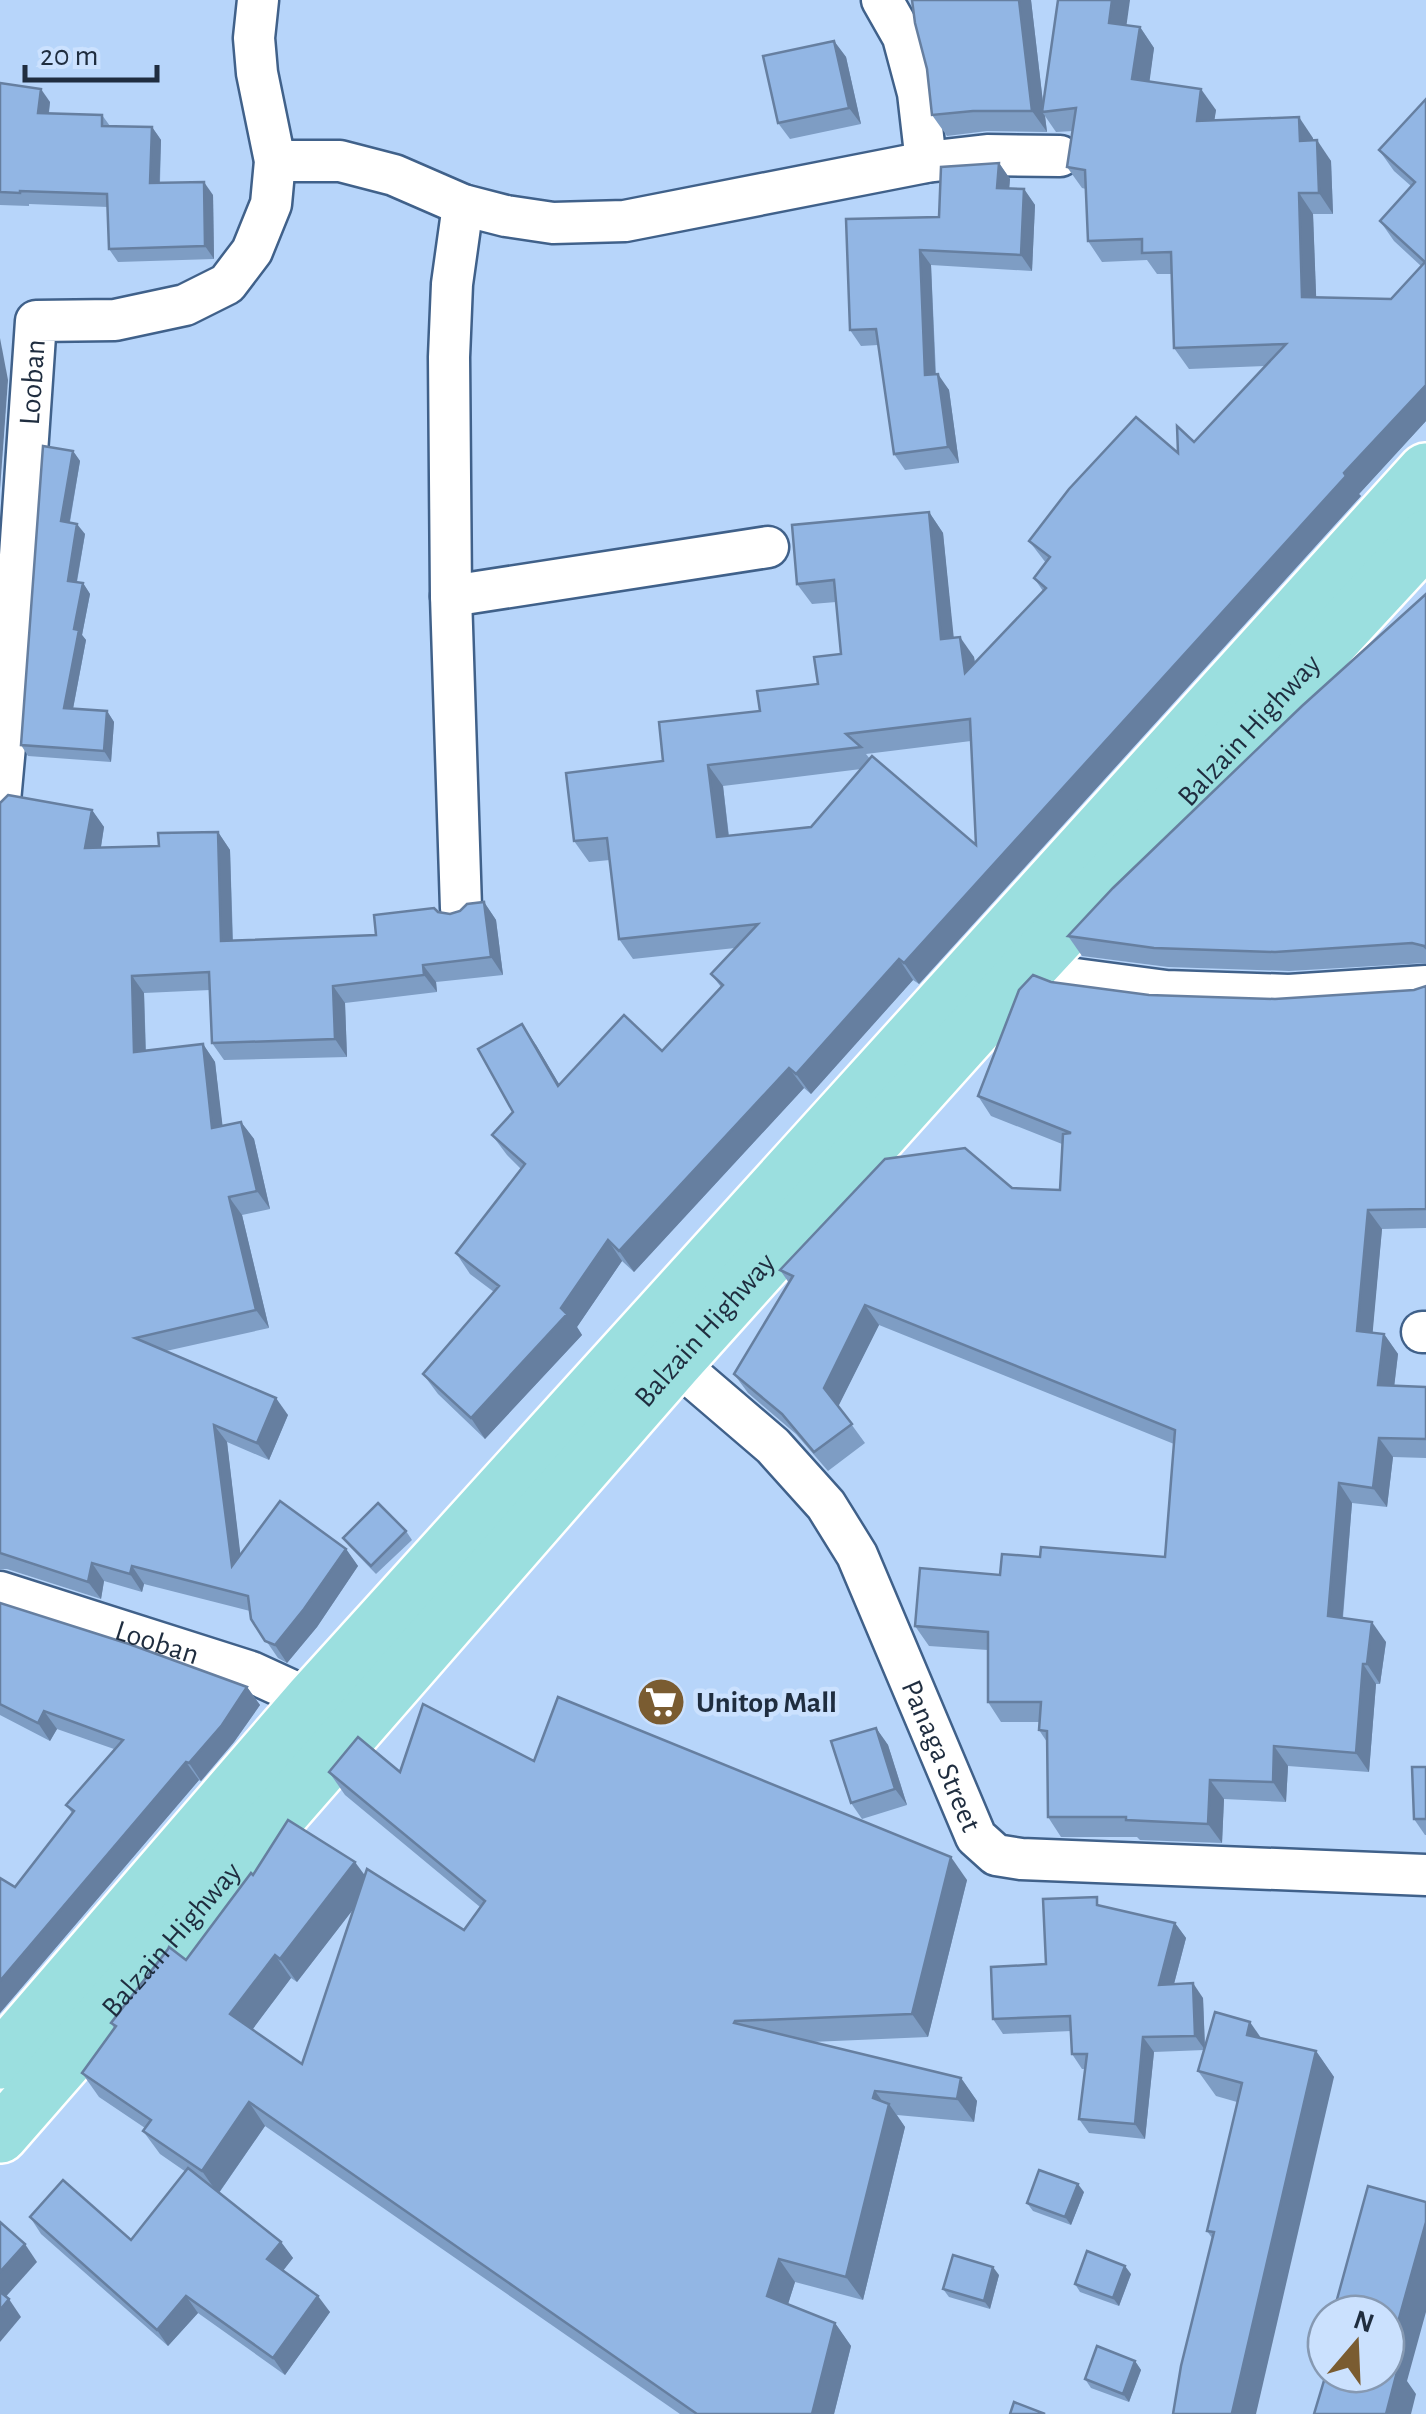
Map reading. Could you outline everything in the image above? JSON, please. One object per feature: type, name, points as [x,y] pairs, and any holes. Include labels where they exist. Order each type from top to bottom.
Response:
[{"type":"main road","name":"Balzain Highway","points":[[0,2061],[312,1700],[1426,471]]},
{"type":"main road","name":"Balzain Highway","points":[[0,2136],[674,1362],[1033,963],[1426,538]]},
{"type":"street","points":[[258,0],[254,38],[275,162],[340,161],[394,175],[462,205],[506,216],[553,223],[625,221],[926,162],[988,155],[1060,156]]},
{"type":"street","points":[[882,0],[902,38],[918,93],[926,162]]},
{"type":"street","name":"Looban","points":[[0,801],[36,321],[115,320],[185,305],[227,284],[252,251],[271,204],[275,162]]},
{"type":"street","points":[[461,908],[451,596],[449,358],[452,284],[462,205]]},
{"type":"street","points":[[451,596],[768,547]]},
{"type":"street","points":[[1033,963],[1068,978],[1166,991],[1289,995],[1426,986]]},
{"type":"street","name":"Panaga Street","points":[[674,1362],[773,1446],[826,1504],[857,1555],[976,1837],[996,1856],[1426,1875]]},
{"type":"street","name":"Looban","points":[[0,1592],[251,1672],[312,1700]]},
{"type":"building","points":[[912,0],[1019,0],[1032,111],[932,115]]},
{"type":"building","points":[[1058,0],[1112,0],[1109,23],[1140,27],[1132,79],[1201,89],[1197,121],[1299,117],[1300,141],[1317,140],[1319,193],[1299,193],[1302,297],[1391,299],[1425,262],[1380,221],[1415,182],[1379,150],[1426,99],[1426,385],[904,963],[899,959],[796,1074],[789,1068],[619,1251],[608,1240],[561,1308],[567,1314],[471,1418],[423,1374],[499,1286],[456,1253],[525,1164],[492,1135],[513,1112],[478,1049],[522,1024],[558,1086],[624,1015],[662,1051],[723,985],[711,974],[758,924],[619,939],[607,838],[574,841],[566,773],[663,761],[659,722],[760,711],[757,691],[818,684],[814,657],[841,654],[834,580],[797,584],[792,525],[929,512],[941,639],[960,637],[965,673],[1046,588],[1034,578],[1050,557],[1029,541],[1069,489],[1136,417],[1178,453],[1177,426],[1194,442],[1286,344],[1174,348],[1171,252],[1142,253],[1142,239],[1088,241],[1085,170],[1067,167],[1076,108],[1042,112]],"holes":[[[970,719],[976,845],[872,756],[811,827],[717,837],[708,765],[861,747],[846,734]]]},
{"type":"building","points":[[834,41],[849,108],[778,123],[763,56]]},
{"type":"building","points":[[0,83],[41,89],[38,113],[102,115],[102,126],[152,127],[150,183],[204,182],[205,246],[109,249],[107,194],[0,192]]},
{"type":"building","points":[[999,163],[997,188],[1024,189],[1021,255],[920,250],[925,375],[938,374],[948,447],[894,454],[876,329],[850,330],[846,219],[939,217],[941,167]]},
{"type":"building","points":[[43,446],[73,451],[61,521],[77,524],[68,581],[83,583],[74,629],[79,630],[64,708],[107,711],[104,751],[21,745]]},
{"type":"building","points":[[1426,594],[1426,948],[1412,943],[1275,952],[1154,948],[1068,936],[1302,706]]},
{"type":"building","points":[[8,795],[92,810],[85,848],[159,846],[158,833],[218,832],[221,941],[376,935],[374,915],[434,908],[450,914],[467,904],[484,902],[491,957],[423,965],[424,975],[333,986],[335,1039],[212,1043],[209,972],[132,976],[134,1052],[203,1044],[212,1128],[241,1122],[257,1191],[229,1197],[256,1310],[135,1338],[276,1398],[257,1443],[214,1425],[232,1566],[280,1501],[346,1549],[275,1645],[265,1641],[251,1619],[248,1596],[132,1566],[130,1574],[92,1563],[88,1582],[0,1553],[0,803]]},
{"type":"building","points":[[1033,975],[1051,982],[1149,995],[1275,999],[1426,986],[1426,1209],[1368,1210],[1357,1331],[1384,1334],[1378,1385],[1426,1387],[1426,1439],[1379,1438],[1373,1488],[1339,1483],[1328,1616],[1372,1622],[1367,1664],[1363,1664],[1356,1753],[1274,1746],[1273,1782],[1210,1780],[1208,1824],[1126,1817],[1048,1817],[1047,1731],[1039,1730],[1041,1702],[988,1702],[988,1632],[915,1626],[920,1568],[1000,1575],[1002,1554],[1040,1557],[1041,1547],[1165,1557],[1175,1430],[865,1305],[824,1388],[852,1424],[814,1452],[782,1414],[734,1374],[793,1276],[780,1270],[885,1159],[965,1148],[1012,1188],[1060,1190],[1063,1134],[1071,1133],[978,1096],[1019,990]]},
{"type":"building","points":[[378,1503],[406,1531],[371,1566],[343,1538]]},
{"type":"building","points":[[0,1603],[247,1687],[222,1725],[0,1981],[0,1878],[15,1887],[74,1811],[66,1805],[123,1740],[44,1711],[38,1723],[0,1704]]},
{"type":"building","points":[[558,1697],[951,1857],[912,2014],[734,2023],[961,2078],[957,2099],[875,2091],[873,2098],[889,2104],[846,2277],[779,2259],[767,2296],[835,2323],[812,2414],[697,2414],[249,2102],[202,2171],[143,2131],[151,2120],[82,2073],[116,2026],[111,2023],[169,1947],[186,1960],[253,1875],[288,1820],[355,1862],[280,1959],[275,1955],[230,2014],[302,2064],[367,1869],[464,1930],[485,1901],[329,1772],[358,1737],[400,1772],[423,1704],[534,1761]]},
{"type":"building","points":[[876,1728],[895,1789],[851,1803],[831,1741]]},
{"type":"building","points":[[1412,1767],[1426,1767],[1426,1819],[1414,1819]]},
{"type":"building","points":[[1097,1897],[1097,1905],[1175,1923],[1159,1985],[1193,1983],[1195,2036],[1143,2037],[1135,2124],[1079,2119],[1087,2054],[1072,2054],[1070,2016],[993,2019],[991,1967],[1046,1964],[1043,1899]]},
{"type":"building","points":[[1215,2012],[1250,2022],[1247,2035],[1316,2051],[1234,2414],[1173,2414],[1214,2232],[1207,2231],[1242,2083],[1198,2071]]},
{"type":"building","points":[[188,2168],[281,2242],[267,2259],[318,2296],[273,2358],[186,2296],[157,2330],[30,2217],[63,2180],[131,2240]]},
{"type":"building","points":[[1039,2170],[1078,2184],[1065,2217],[1027,2203]]},
{"type":"building","points":[[1368,2186],[1426,2202],[1426,2222],[1406,2294],[1338,2294]]},
{"type":"building","points":[[0,2222],[25,2244],[0,2272]]},
{"type":"building","points":[[1087,2251],[1125,2266],[1113,2298],[1075,2284]]},
{"type":"building","points":[[953,2255],[993,2267],[984,2301],[943,2289]]},
{"type":"building","points":[[0,2292],[9,2299],[0,2310]]},
{"type":"building","points":[[1097,2346],[1135,2361],[1123,2394],[1085,2379]]},
{"type":"building","points":[[1320,2394],[1391,2394],[1386,2414],[1314,2414]]},
{"type":"building","points":[[1014,2402],[1045,2414],[1010,2414]]},
{"type":"place","name":"Unitop Mall","points":[[661,1702]]}]
